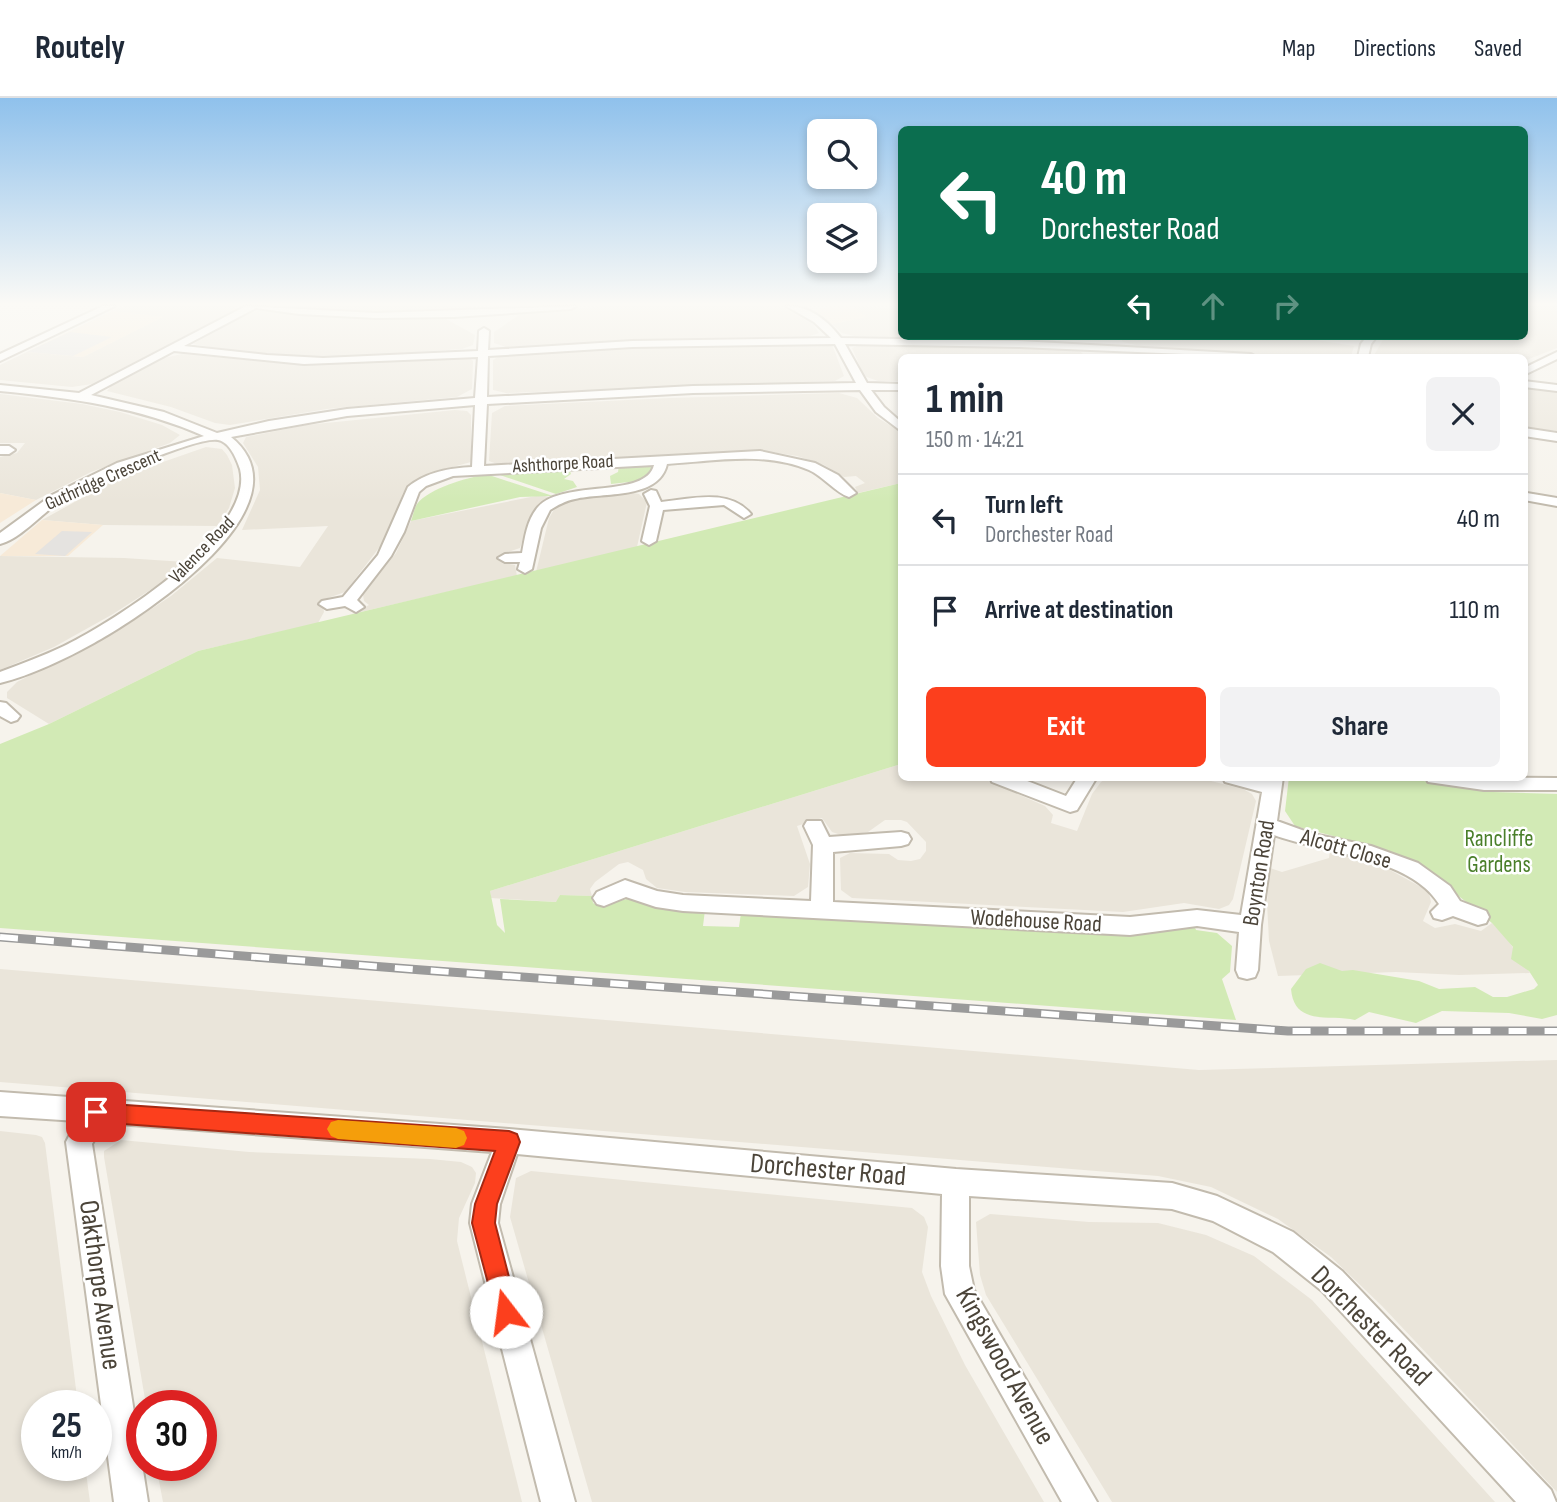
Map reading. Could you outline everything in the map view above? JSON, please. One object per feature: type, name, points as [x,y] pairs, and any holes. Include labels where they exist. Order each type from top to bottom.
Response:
[{"type":"street","points":[[83,395],[127,372]]},
{"type":"street","points":[[478,469],[483,372]]},
{"type":"street","points":[[854,372],[872,402],[898,424]]},
{"type":"street","points":[[1528,384],[1557,388]]},
{"type":"street","name":"Guthridge Crescent","points":[[1,539],[24,519],[75,489],[160,453],[215,436],[312,417],[482,401],[684,390],[898,387]]},
{"type":"street","name":"Valence Road","points":[[0,388],[83,395],[155,412],[227,439],[236,449],[247,472],[246,495],[227,530],[193,566],[141,608],[70,649],[0,678]]},
{"type":"street","points":[[1528,433],[1557,437]]},
{"type":"street","name":"Ashthorpe Road","points":[[327,604],[352,604],[397,532],[413,490],[436,476],[478,469],[747,454],[771,456],[811,466],[848,486]]},
{"type":"street","points":[[505,558],[527,563],[539,515],[554,500],[584,491],[644,485],[659,476],[662,459]]},
{"type":"street","points":[[644,485],[657,506],[649,541]]},
{"type":"street","points":[[1528,497],[1557,502]]},
{"type":"street","points":[[657,506],[724,501],[732,503],[744,514]]},
{"type":"street","points":[[1007,781],[1069,812],[1086,781]]},
{"type":"street","points":[[1463,781],[1484,784],[1557,784]]},
{"type":"street","name":"Boynton Road","points":[[1247,970],[1250,925],[1273,782]]},
{"type":"street","name":"Alcott Close","points":[[1266,825],[1311,840],[1378,854],[1409,869],[1448,897],[1447,910],[1478,917]]},
{"type":"street","points":[[814,826],[823,845],[822,908]]},
{"type":"street","points":[[823,845],[901,839]]},
{"type":"street","name":"Wodehouse Road","points":[[604,898],[626,880],[656,899],[683,902],[1130,926],[1197,918],[1250,925]]},
{"type":"street","name":"Dorchester Road","points":[[0,1104],[509,1142],[956,1182],[1172,1196],[1217,1209],[1283,1242],[1332,1281],[1539,1502]]},
{"type":"street","name":"Oakthorpe Avenue","points":[[96,1112],[79,1142],[131,1502]]},
{"type":"street","points":[[509,1142],[486,1204],[484,1223],[558,1502]]},
{"type":"street","name":"Kingswood Avenue","points":[[956,1182],[956,1266],[960,1294],[1080,1502]]},
{"type":"shaded area","points":[[0,372],[116,372],[92,384],[72,387],[0,380]]},
{"type":"shaded area","points":[[138,372],[473,372],[472,389],[457,397],[327,409],[230,425],[107,391],[111,386]]},
{"type":"shaded area","points":[[493,372],[842,372],[844,376],[835,381],[506,393],[493,390]]},
{"type":"shaded area","points":[[862,372],[898,372],[898,381],[878,381],[864,376]]},
{"type":"shaded area","points":[[1528,388],[1557,392],[1557,431],[1528,427]]},
{"type":"shaded area","points":[[839,393],[857,398],[878,418],[898,430],[898,484],[858,493],[855,487],[865,483],[856,476],[844,477],[824,465],[797,456],[759,450],[500,465],[489,461],[492,413],[505,406]]},
{"type":"shaded area","points":[[0,394],[82,404],[120,412],[162,425],[180,435],[170,443],[91,472],[36,500],[0,493],[0,457],[17,453],[25,443],[0,443]]},
{"type":"shaded area","points":[[467,411],[471,415],[471,462],[438,471],[411,484],[403,493],[385,540],[345,592],[322,600],[324,612],[318,623],[198,651],[49,724],[7,698],[7,692],[17,682],[121,629],[171,596],[217,558],[300,567],[328,526],[242,530],[260,490],[258,467],[243,443],[246,437],[306,425]]},
{"type":"shaded area","points":[[206,447],[222,449],[232,465],[235,488],[229,508],[217,526],[103,525],[42,520],[120,477]]},
{"type":"shaded area","points":[[628,492],[639,494],[647,502],[637,547],[536,572],[549,518],[555,508],[566,501],[590,495]]},
{"type":"shaded area","points":[[0,493],[36,500],[0,523]]},
{"type":"shaded area","points":[[541,495],[549,497],[532,512],[520,548],[505,553],[503,563],[515,565],[517,576],[352,614],[369,605],[364,601],[363,595],[396,553],[411,521]]},
{"type":"shaded area","points":[[42,520],[103,525],[68,556],[0,556]]},
{"type":"shaded area","points":[[62,531],[92,532],[65,556],[35,554]]},
{"type":"shaded area","points":[[0,556],[185,562],[161,583],[113,614],[54,647],[0,670]]},
{"type":"shaded area","points":[[898,765],[898,781],[988,781],[1045,806],[1053,815],[1051,823],[1077,831],[1092,794],[1103,781],[1211,781],[1243,789],[1252,794],[1256,801],[1233,899],[1229,905],[1219,909],[1184,903],[1123,912],[852,898],[841,890],[840,858],[850,853],[889,854],[898,860],[911,861],[920,859],[926,851],[926,842],[907,822],[901,820],[885,820],[868,832],[844,836],[832,832],[822,818],[797,826],[810,864],[808,887],[794,896],[685,892],[657,888],[646,879],[643,870],[628,862],[619,864],[595,882],[590,889],[592,896],[560,895],[557,902],[491,898],[490,891]]},
{"type":"shaded area","points":[[1330,850],[1379,864],[1421,887],[1429,893],[1431,902],[1423,921],[1435,928],[1455,924],[1481,931],[1492,923],[1503,933],[1530,973],[1459,975],[1396,972],[1278,976],[1269,941],[1267,903],[1270,868],[1282,872],[1329,858]]},
{"type":"shaded area","points":[[0,969],[1199,1070],[1557,1060],[1557,1492],[1382,1306],[1331,1257],[1278,1219],[1211,1187],[1158,1176],[0,1082]]},
{"type":"shaded area","points":[[0,1131],[36,1135],[42,1137],[45,1143],[76,1390],[21,1390],[21,1481],[87,1481],[90,1502],[0,1502]]},
{"type":"shaded area","points":[[121,1140],[249,1152],[430,1159],[461,1162],[472,1167],[476,1173],[475,1183],[459,1218],[457,1241],[522,1502],[163,1502],[159,1481],[217,1481],[217,1390],[143,1390],[104,1151]]},
{"type":"shaded area","points":[[531,1171],[912,1208],[924,1217],[928,1227],[922,1272],[931,1296],[965,1365],[1044,1502],[592,1502],[510,1217],[516,1178]]},
{"type":"shaded area","points":[[990,1214],[1089,1222],[1158,1223],[1206,1235],[1254,1256],[1312,1300],[1495,1502],[1112,1502],[986,1295],[980,1275],[976,1222]]},
{"type":"green space","points":[[648,464],[654,467],[651,474],[638,481],[611,484],[610,476],[618,472],[619,465]]},
{"type":"green space","points":[[569,468],[571,474],[564,479],[573,481],[577,487],[556,494],[494,473]]},
{"type":"green space","points":[[486,474],[553,496],[520,497],[411,521],[417,504],[430,493]]},
{"type":"green space","points":[[898,484],[898,765],[490,891],[497,925],[505,933],[500,899],[556,902],[560,895],[592,896],[593,903],[599,906],[627,899],[655,907],[705,910],[703,926],[739,927],[741,913],[1126,935],[1194,925],[1196,930],[1217,933],[1232,946],[1230,972],[1222,979],[1236,1020],[0,928],[0,744],[49,724],[198,651]]},
{"type":"green space","name":"Rancliffe Gardens","points":[[1289,781],[1423,781],[1493,792],[1557,794],[1557,1015],[1542,1019],[1509,1013],[1442,1011],[1416,1023],[1369,1012],[1355,1020],[1316,1016],[1299,1009],[1291,989],[1306,969],[1320,963],[1342,971],[1353,970],[1419,981],[1439,989],[1475,987],[1493,997],[1507,997],[1534,989],[1538,985],[1529,971],[1511,959],[1513,947],[1492,923],[1439,880],[1356,842],[1295,826],[1285,811]]},
{"type":"railway","points":[[0,937],[422,970],[1288,1031],[1557,1031]]},
{"type":"slow traffic","points":[[338,1129],[456,1138]]},
{"type":"route","points":[[96,1112],[509,1142],[491,1187],[484,1223],[506,1312]]}]
